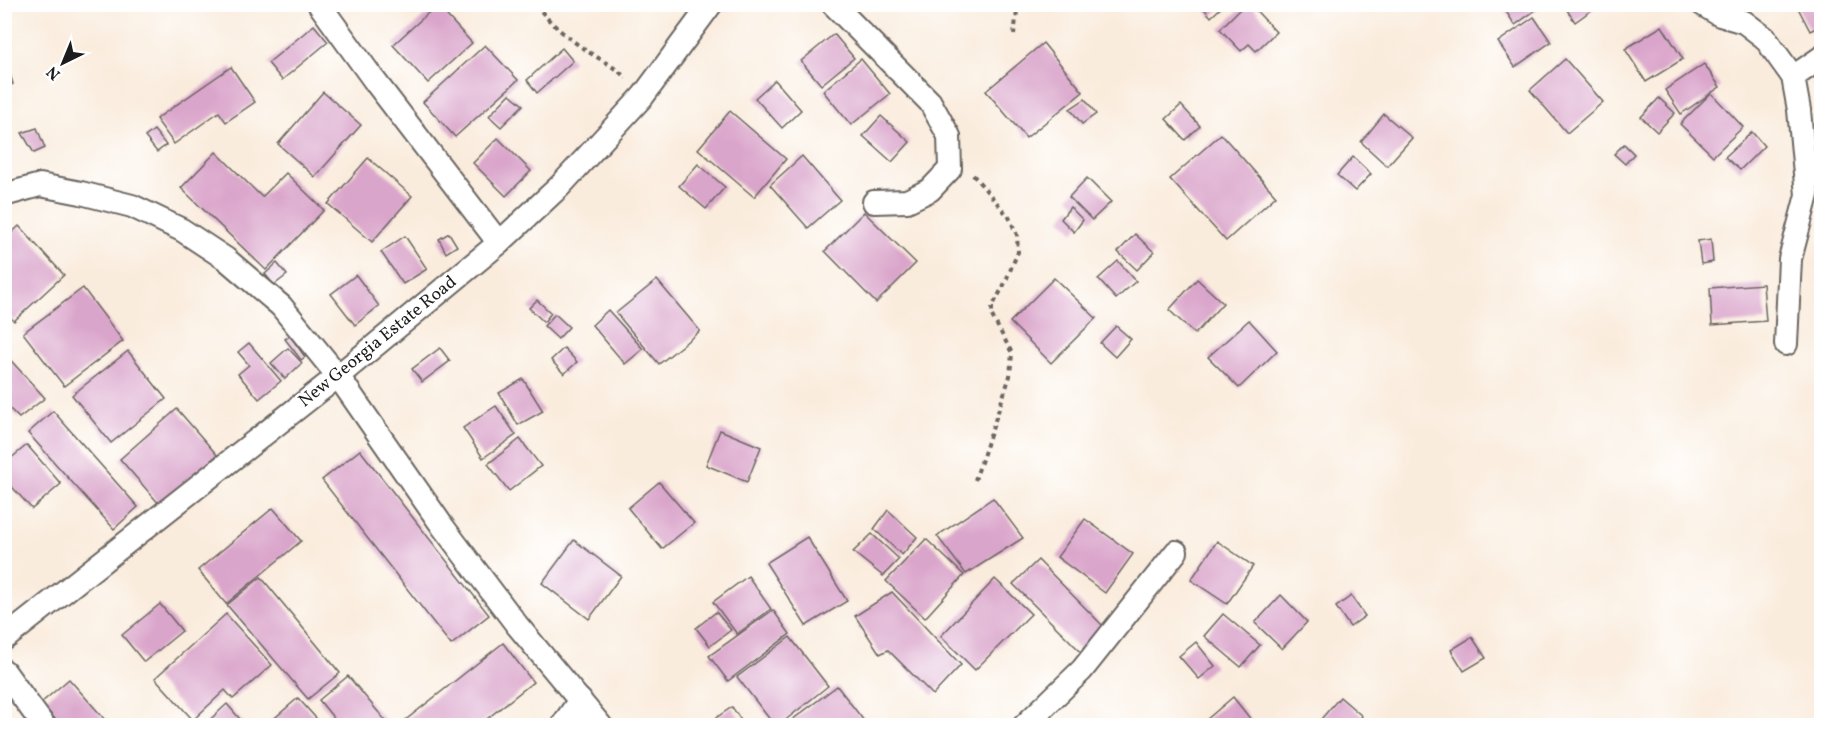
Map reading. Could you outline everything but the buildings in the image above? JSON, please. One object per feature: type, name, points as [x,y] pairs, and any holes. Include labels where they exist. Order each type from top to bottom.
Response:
[{"type":"street","points":[[319,4],[499,243]]},
{"type":"street","name":"New Georgia Estate Road","points":[[4,639],[338,376],[499,243],[560,186],[643,96],[711,4]]},
{"type":"street","points":[[833,4],[930,102],[949,136],[950,169],[930,190],[907,201],[874,202]]},
{"type":"street","points":[[1702,4],[1720,15],[1744,22],[1765,38],[1793,77],[1799,110],[1807,195],[1790,259],[1786,344]]},
{"type":"street","points":[[1793,77],[1821,57]]},
{"type":"street","points":[[4,195],[40,185],[132,206],[182,230],[226,260],[281,306],[338,376],[463,554],[516,625],[601,726]]},
{"type":"street","points":[[1024,726],[1082,670],[1176,552]]},
{"type":"street","points":[[4,671],[44,726]]},
{"type":"street","points":[[562,726],[580,700]]},
{"type":"path","points":[[536,4],[541,12],[584,48],[617,69],[643,96]]},
{"type":"path","points":[[1014,35],[1018,4]]},
{"type":"path","points":[[949,148],[1010,217],[1017,235],[1018,252],[992,307],[992,316],[1012,353],[1010,376],[975,480]]}]
